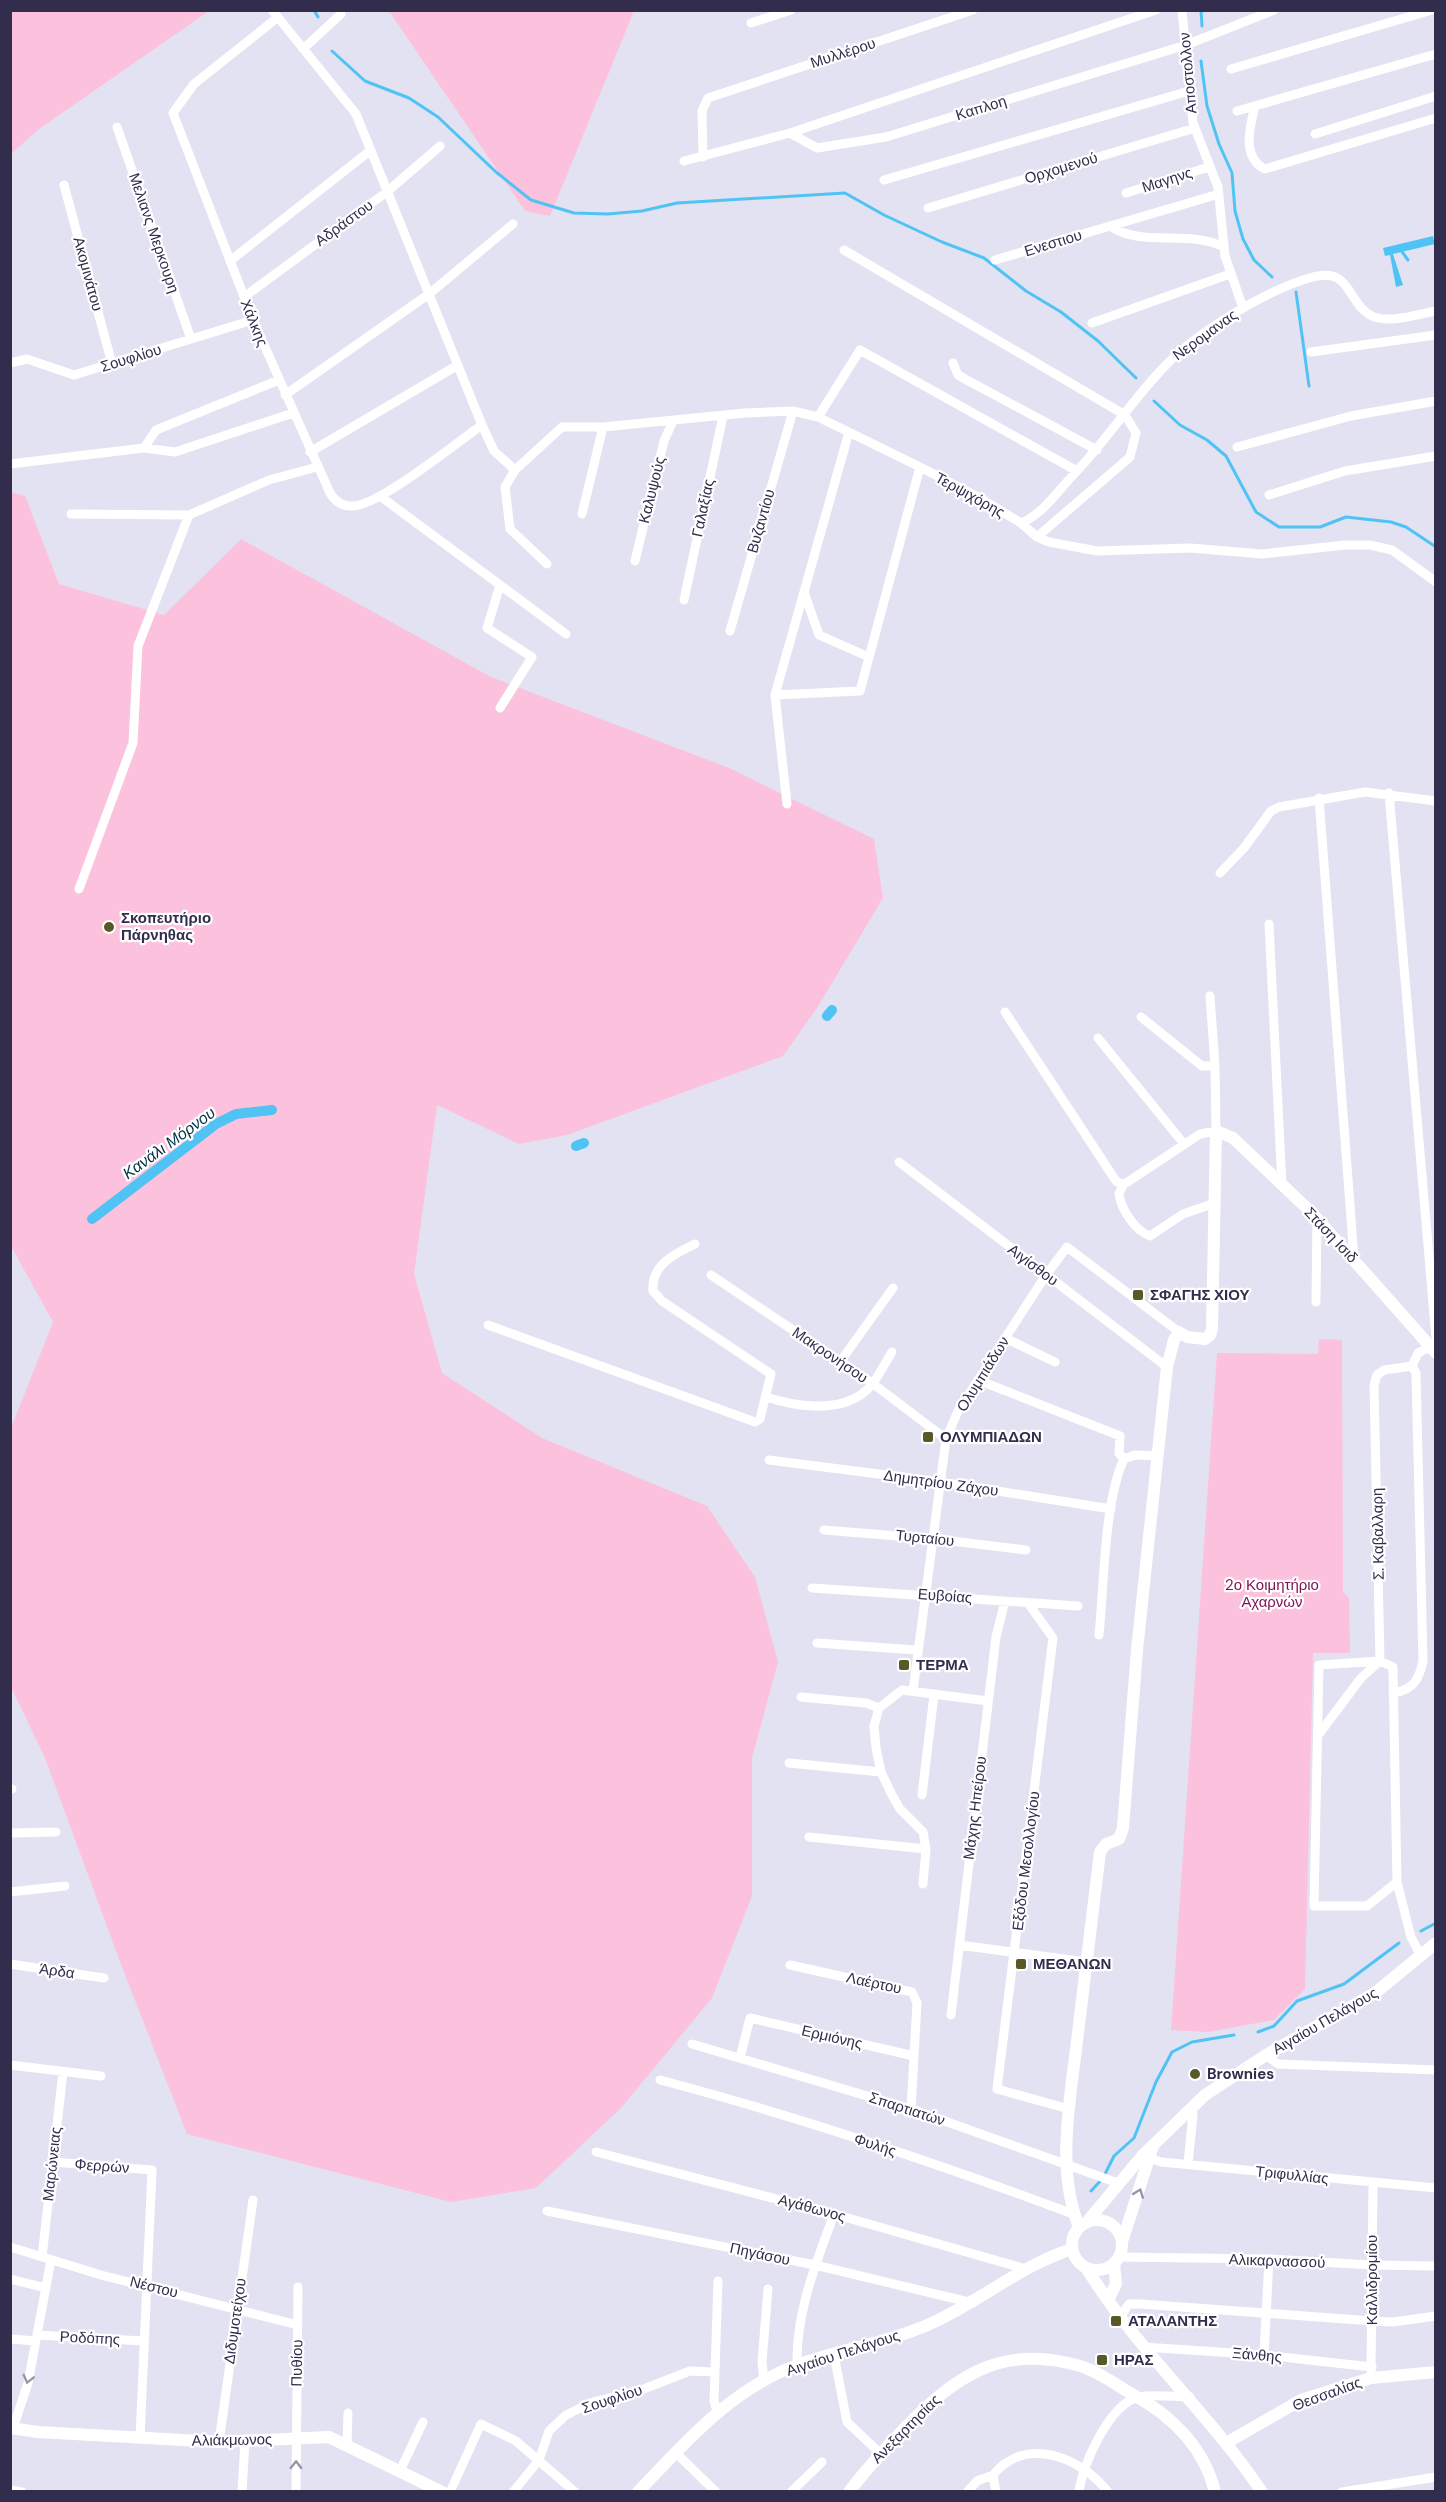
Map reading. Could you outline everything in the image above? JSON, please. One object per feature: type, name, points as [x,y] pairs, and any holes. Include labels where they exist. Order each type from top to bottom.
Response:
[{"type":"street","points":[[303,49],[341,14],[340,10]]},
{"type":"street","points":[[751,23],[791,10]]},
{"type":"street","name":"Μυλλέρου","points":[[704,157],[702,111],[704,103],[714,95],[973,10]]},
{"type":"street","points":[[684,161],[790,133],[1156,10]]},
{"type":"street","name":"Αποστολλον","points":[[1182,10],[1189,91],[1195,128],[1219,194],[1224,247],[1230,274],[1243,308]]},
{"type":"street","name":"Καπλοη","points":[[790,133],[817,148],[886,137],[1186,45],[1274,10]]},
{"type":"street","points":[[1231,69],[1432,10]]},
{"type":"street","points":[[275,14],[356,114],[482,425],[494,451],[514,470],[505,487],[510,529],[547,564]]},
{"type":"street","name":"Χάλκης","points":[[275,14],[194,84],[173,113],[243,297],[330,493],[342,505],[354,506],[380,496],[482,425]]},
{"type":"street","points":[[1237,111],[1436,54]]},
{"type":"street","points":[[885,180],[1189,91]]},
{"type":"street","points":[[1315,134],[1436,96]]},
{"type":"street","points":[[1255,106],[1250,126],[1250,148],[1253,159],[1265,169],[1436,118]]},
{"type":"street","name":"Μελιανς Μερκουρη","points":[[117,127],[190,339]]},
{"type":"street","name":"Ορχομενού","points":[[928,208],[1195,128]]},
{"type":"street","name":"Αδράστου","points":[[243,297],[388,191],[440,146]]},
{"type":"street","points":[[230,261],[371,150]]},
{"type":"street","name":"Μαγηνς","points":[[1126,193],[1209,167]]},
{"type":"street","name":"Ακομινάτου","points":[[64,184],[112,364]]},
{"type":"street","name":"Ενεστιου","points":[[995,260],[1219,194]]},
{"type":"street","points":[[285,395],[429,294],[513,224]]},
{"type":"street","points":[[1110,226],[1126,235],[1199,238],[1224,247]]},
{"type":"street","points":[[844,250],[1125,415],[1136,433],[1130,457],[1037,537]]},
{"type":"street","points":[[1092,322],[1230,274]]},
{"type":"street","name":"Νερομανας","points":[[1021,524],[1037,514],[1097,450],[1166,364],[1199,337],[1243,308],[1311,278],[1330,275],[1346,284],[1358,302],[1372,316],[1389,318],[1436,311]]},
{"type":"street","name":"Σουφλίου","points":[[10,363],[27,358],[74,375],[253,320]]},
{"type":"street","points":[[1311,352],[1436,335]]},
{"type":"street","points":[[818,417],[860,350],[1077,471]]},
{"type":"street","points":[[953,363],[958,375],[1097,450]]},
{"type":"street","points":[[310,452],[458,365]]},
{"type":"street","points":[[144,448],[156,430],[279,380]]},
{"type":"street","points":[[1237,447],[1351,416],[1436,401]]},
{"type":"street","name":"Τερψιχόρης","points":[[514,470],[562,427],[603,427],[793,411],[818,417],[849,432],[980,498],[1037,537],[1070,547],[1097,551],[1140,552],[1190,548],[1262,554],[1370,545],[1392,550],[1436,582]]},
{"type":"street","name":"Βυζαντίου","points":[[730,631],[793,411]]},
{"type":"street","points":[[10,464],[144,448],[175,452],[293,413]]},
{"type":"street","name":"Γαλαξίας","points":[[684,600],[723,416]]},
{"type":"street","name":"Καλυψούς","points":[[635,561],[664,441],[673,421]]},
{"type":"street","points":[[582,514],[603,427]]},
{"type":"street","points":[[787,804],[775,695],[849,432]]},
{"type":"street","points":[[1269,495],[1345,471],[1436,456]]},
{"type":"street","points":[[71,514],[189,515],[269,480],[317,467]]},
{"type":"street","points":[[775,695],[860,691],[920,467]]},
{"type":"street","points":[[380,496],[566,634]]},
{"type":"street","points":[[79,889],[133,743],[138,646],[189,515]]},
{"type":"street","points":[[500,585],[487,628],[532,657],[500,708]]},
{"type":"street","points":[[804,592],[819,635],[869,657]]},
{"type":"street","points":[[1220,873],[1244,848],[1271,811],[1319,798],[1365,792],[1389,793],[1436,801]]},
{"type":"street","points":[[1389,793],[1434,1346],[1418,1353],[1412,1366],[1416,1373],[1423,1661],[1419,1680],[1406,1692],[1393,1693]]},
{"type":"street","points":[[1319,798],[1354,1258]]},
{"type":"street","points":[[1269,924],[1282,1185]]},
{"type":"street","points":[[1082,2225],[1074,2214],[1066,2164],[1069,2109],[1100,1852],[1106,1844],[1119,1839],[1123,1828],[1137,1650],[1167,1367],[1174,1340],[1179,1332],[1205,1339],[1210,1335],[1216,1131],[1215,1066],[1210,996]]},
{"type":"street","points":[[1005,1012],[1116,1181],[1123,1185]]},
{"type":"street","points":[[1141,1017],[1202,1066],[1215,1066]]},
{"type":"street","points":[[1098,1038],[1184,1144]]},
{"type":"street","points":[[1215,1203],[1184,1214],[1150,1236],[1139,1229],[1125,1210],[1119,1194],[1123,1185],[1184,1144],[1200,1134],[1216,1131]]},
{"type":"street","name":"Στάση Ισιδ","points":[[1216,1131],[1233,1138],[1317,1218],[1434,1346]]},
{"type":"street","name":"Αιγίσθου","points":[[899,1162],[1167,1367]]},
{"type":"street","points":[[1316,1302],[1317,1218]]},
{"type":"street","points":[[488,1325],[755,1422],[760,1419],[771,1374],[662,1301],[653,1291],[652,1278],[656,1269],[675,1254],[695,1244]]},
{"type":"street","name":"Ολυμπιάδων","points":[[913,1691],[916,1650],[935,1539],[946,1439],[958,1411],[1046,1275],[1067,1247],[1179,1332]]},
{"type":"street","name":"Μακρονήσου","points":[[711,1275],[872,1383],[946,1439]]},
{"type":"street","points":[[840,1362],[894,1288]]},
{"type":"street","points":[[1005,1338],[1056,1362]]},
{"type":"street","points":[[766,1397],[808,1407],[835,1404],[861,1395],[872,1383],[891,1352]]},
{"type":"street","name":"Σ. Καβαλλαρη","points":[[1380,1661],[1374,1385],[1377,1375],[1384,1370],[1412,1366]]},
{"type":"street","points":[[978,1380],[1120,1436],[1119,1452],[1124,1459]]},
{"type":"street","points":[[1099,1635],[1111,1509],[1119,1471],[1124,1459],[1135,1455],[1158,1456]]},
{"type":"street","name":"Δημητρίου Ζάχου","points":[[769,1460],[941,1482],[1111,1509]]},
{"type":"street","name":"Τυρταίου","points":[[824,1530],[935,1539],[1026,1550]]},
{"type":"street","name":"Ευβοίας","points":[[812,1588],[1078,1606]]},
{"type":"street","name":"Μάχης Ηπείρου","points":[[951,2015],[996,1637],[1005,1601]]},
{"type":"street","name":"Εξόδου Μεσολλογίου","points":[[1029,1603],[1053,1638],[997,2089],[1069,2109]]},
{"type":"street","points":[[817,1643],[916,1650]]},
{"type":"street","points":[[1318,1735],[1360,1678],[1380,1661]]},
{"type":"street","points":[[1397,1882],[1367,1906],[1314,1906],[1319,1665],[1380,1661],[1393,1667],[1397,1882],[1411,1937],[1421,1956]]},
{"type":"street","points":[[923,1884],[926,1849],[923,1832],[900,1809],[881,1772],[874,1726],[879,1708],[902,1690],[988,1701]]},
{"type":"street","points":[[922,1795],[934,1695]]},
{"type":"street","points":[[801,1697],[867,1703],[879,1708]]},
{"type":"street","points":[[789,1763],[881,1772]]},
{"type":"street","points":[[10,1833],[56,1832]]},
{"type":"street","points":[[809,1837],[926,1849]]},
{"type":"street","points":[[10,1892],[66,1886]]},
{"type":"street","name":"Αιγαίου Πελάγους","points":[[1082,2225],[1118,2183],[1204,2095],[1266,2055],[1375,1993],[1436,1943]]},
{"type":"street","points":[[959,1945],[1086,1962]]},
{"type":"street","name":"Άρδα","points":[[10,1964],[104,1978]]},
{"type":"street","name":"Λαέρτου","points":[[790,1965],[912,1992],[917,2002],[912,2109]]},
{"type":"street","name":"Ερμιόνης","points":[[740,2058],[750,2018],[914,2056]]},
{"type":"street","name":"Σπαρτιατών","points":[[692,2044],[912,2109],[1118,2183]]},
{"type":"street","points":[[1266,2055],[1278,2064],[1436,2070]]},
{"type":"street","points":[[10,2065],[101,2076]]},
{"type":"street","name":"Μαρώνειας","points":[[12,2428],[27,2383],[46,2288],[53,2162],[63,2072]]},
{"type":"street","name":"Φυλής","points":[[660,2080],[769,2109],[891,2151],[931,2161],[1074,2214]]},
{"type":"street","points":[[1188,2164],[1193,2114],[1189,2110]]},
{"type":"street","points":[[1107,2300],[1116,2284],[1117,2260],[1154,2145]]},
{"type":"street","name":"Αγάθωνος","points":[[596,2152],[834,2214],[1026,2269]]},
{"type":"street","name":"Τριφυλλίας","points":[[1150,2158],[1188,2164],[1436,2188]]},
{"type":"street","name":"Φερρών","points":[[53,2162],[152,2170],[145,2284]]},
{"type":"street","name":"Καλλιδρομίου","points":[[1371,2373],[1373,2183]]},
{"type":"street","name":"Διδυμοτείχου","points":[[219,2442],[254,2200]]},
{"type":"street","name":"Πηγάσου","points":[[547,2211],[815,2265],[973,2303]]},
{"type":"street","points":[[797,2365],[797,2333],[815,2265],[834,2214]]},
{"type":"street","points":[[1122,2242],[1115,2227],[1108,2222],[1095,2220],[1082,2225],[1072,2241],[1072,2248],[1079,2262],[1087,2269],[1107,2300],[1143,2347],[1228,2442],[1262,2492]]},
{"type":"street","name":"Νέστου","points":[[10,2247],[101,2275],[145,2284],[298,2325]]},
{"type":"street","name":"Αιγαίου Πελάγους","points":[[638,2492],[717,2411],[764,2381],[797,2365],[880,2343],[931,2324],[973,2303],[1026,2269],[1052,2255],[1072,2248]]},
{"type":"street","points":[[1264,2355],[1269,2259]]},
{"type":"street","name":"Αλικαρνασσού","points":[[1117,2260],[1269,2259],[1436,2266]]},
{"type":"street","points":[[1087,2269],[1100,2270],[1117,2260]]},
{"type":"street","points":[[10,2279],[46,2288]]},
{"type":"street","points":[[717,2411],[714,2401],[718,2281]]},
{"type":"street","points":[[140,2438],[145,2284]]},
{"type":"street","name":"Πυθίου","points":[[296,2492],[298,2287]]},
{"type":"street","points":[[764,2381],[762,2362],[768,2289]]},
{"type":"street","points":[[1120,2317],[1129,2304],[1393,2322],[1436,2316]]},
{"type":"street","name":"Ροδόπης","points":[[10,2339],[143,2341]]},
{"type":"street","name":"Ξάνθης","points":[[1143,2347],[1264,2355],[1371,2373]]},
{"type":"street","points":[[834,2355],[847,2422],[881,2454]]},
{"type":"street","name":"Ανεξαρτησίας","points":[[849,2492],[933,2399],[964,2376],[991,2365],[1022,2360],[1054,2360],[1082,2367],[1138,2397],[1161,2413],[1188,2438],[1205,2463],[1215,2492]]},
{"type":"street","name":"Σουφλίου","points":[[513,2492],[539,2460],[549,2431],[566,2415],[593,2402],[641,2390],[690,2371],[715,2372]]},
{"type":"street","name":"Θεσσαλίας","points":[[1228,2442],[1301,2400],[1371,2373],[1436,2372]]},
{"type":"street","points":[[1079,2492],[1084,2468],[1109,2422],[1120,2408],[1138,2397],[1190,2397]]},
{"type":"street","points":[[347,2445],[348,2413]]},
{"type":"street","points":[[399,2473],[423,2422]]},
{"type":"street","points":[[450,2492],[481,2424],[516,2441],[575,2492]]},
{"type":"street","name":"Αλιάκμωνος","points":[[12,2428],[219,2442],[329,2437],[399,2473],[420,2487],[442,2492]]},
{"type":"street","points":[[242,2492],[245,2441]]},
{"type":"street","points":[[676,2453],[716,2492]]},
{"type":"street","points":[[967,2492],[977,2481],[993,2475],[1002,2465],[1016,2457],[1034,2453],[1052,2454],[1084,2468],[1108,2492]]},
{"type":"street","points":[[791,2492],[822,2462]]},
{"type":"street","points":[[993,2475],[996,2492]]},
{"type":"street","points":[[1342,2492],[1436,2477]]},
{"type":"street","points":[[10,2490],[22,2492]]},
{"type":"green space","points":[[10,11],[209,11],[39,129],[11,154]]},
{"type":"green space","points":[[389,11],[634,11],[550,216],[525,211]]},
{"type":"green space","points":[[11,492],[25,496],[59,584],[164,615],[241,539],[491,677],[729,768],[874,839],[883,898],[817,1008],[783,1056],[567,1135],[519,1144],[437,1105],[414,1274],[442,1373],[542,1438],[707,1506],[755,1577],[778,1662],[752,1758],[752,1896],[712,1998],[621,2108],[536,2188],[451,2202],[187,2134],[122,1967],[45,1758],[11,1687],[11,1428],[53,1322],[11,1246]]},
{"type":"green space","name":"2ο Κοιμητήριο Αχαρνών","points":[[1319,1339],[1342,1340],[1343,1592],[1349,1598],[1350,1653],[1313,1653],[1305,1989],[1274,2020],[1208,2032],[1171,2030],[1217,1353],[1318,1354]]},
{"type":"water","points":[[1433,236],[1435,244],[1393,254],[1403,285],[1396,287],[1390,255],[1385,256],[1383,248]]},
{"type":"waterway","points":[[314,10],[318,17]]},
{"type":"waterway","points":[[1201,10],[1202,26]]},
{"type":"waterway","points":[[332,51],[365,81],[409,98],[438,117],[496,172],[531,200],[574,213],[608,214],[642,211],[677,203],[845,193],[884,215],[942,242],[984,258],[1026,291],[1061,312],[1098,341],[1136,378]]},
{"type":"waterway","points":[[1201,61],[1207,106],[1219,144],[1232,173],[1235,211],[1243,239],[1254,260],[1272,277]]},
{"type":"waterway","points":[[1400,249],[1408,260]]},
{"type":"waterway","points":[[1296,292],[1309,386]]},
{"type":"waterway","points":[[1154,401],[1180,425],[1207,440],[1226,456],[1256,512],[1279,527],[1320,527],[1346,517],[1391,522],[1406,527],[1436,547]]},
{"type":"waterway","name":"Κανάλι Μόρνου","points":[[827,1016],[832,1010]]},
{"type":"waterway","name":"Κανάλι Μόρνου","points":[[92,1219],[216,1124],[236,1114],[272,1110]]},
{"type":"waterway","name":"Κανάλι Μόρνου","points":[[576,1146],[584,1143]]},
{"type":"waterway","points":[[1421,1931],[1436,1923]]},
{"type":"waterway","points":[[1258,2032],[1274,2026],[1297,2001],[1344,1984],[1399,1943]]},
{"type":"waterway","points":[[1091,2191],[1103,2178],[1114,2156],[1134,2138],[1156,2082],[1172,2052],[1192,2042],[1234,2035]]},
{"type":"place","name":"Σκοπευτήριο Πάρνηθας","points":[[109,927]]},
{"type":"place","name":"ΣΦΑΓΗΣ ΧΙΟΥ","points":[[1138,1295]]},
{"type":"place","name":"ΟΛΥΜΠΙΑΔΩΝ","points":[[928,1437]]},
{"type":"place","name":"ΤΕΡΜΑ","points":[[904,1665]]},
{"type":"place","name":"ΜΕΘΑΝΩΝ","points":[[1021,1964]]},
{"type":"place","name":"Brownies","points":[[1195,2074]]},
{"type":"place","name":"ΑΤΑΛΑΝΤΗΣ","points":[[1116,2321]]},
{"type":"place","name":"ΗΡΑΣ","points":[[1102,2360]]}]
